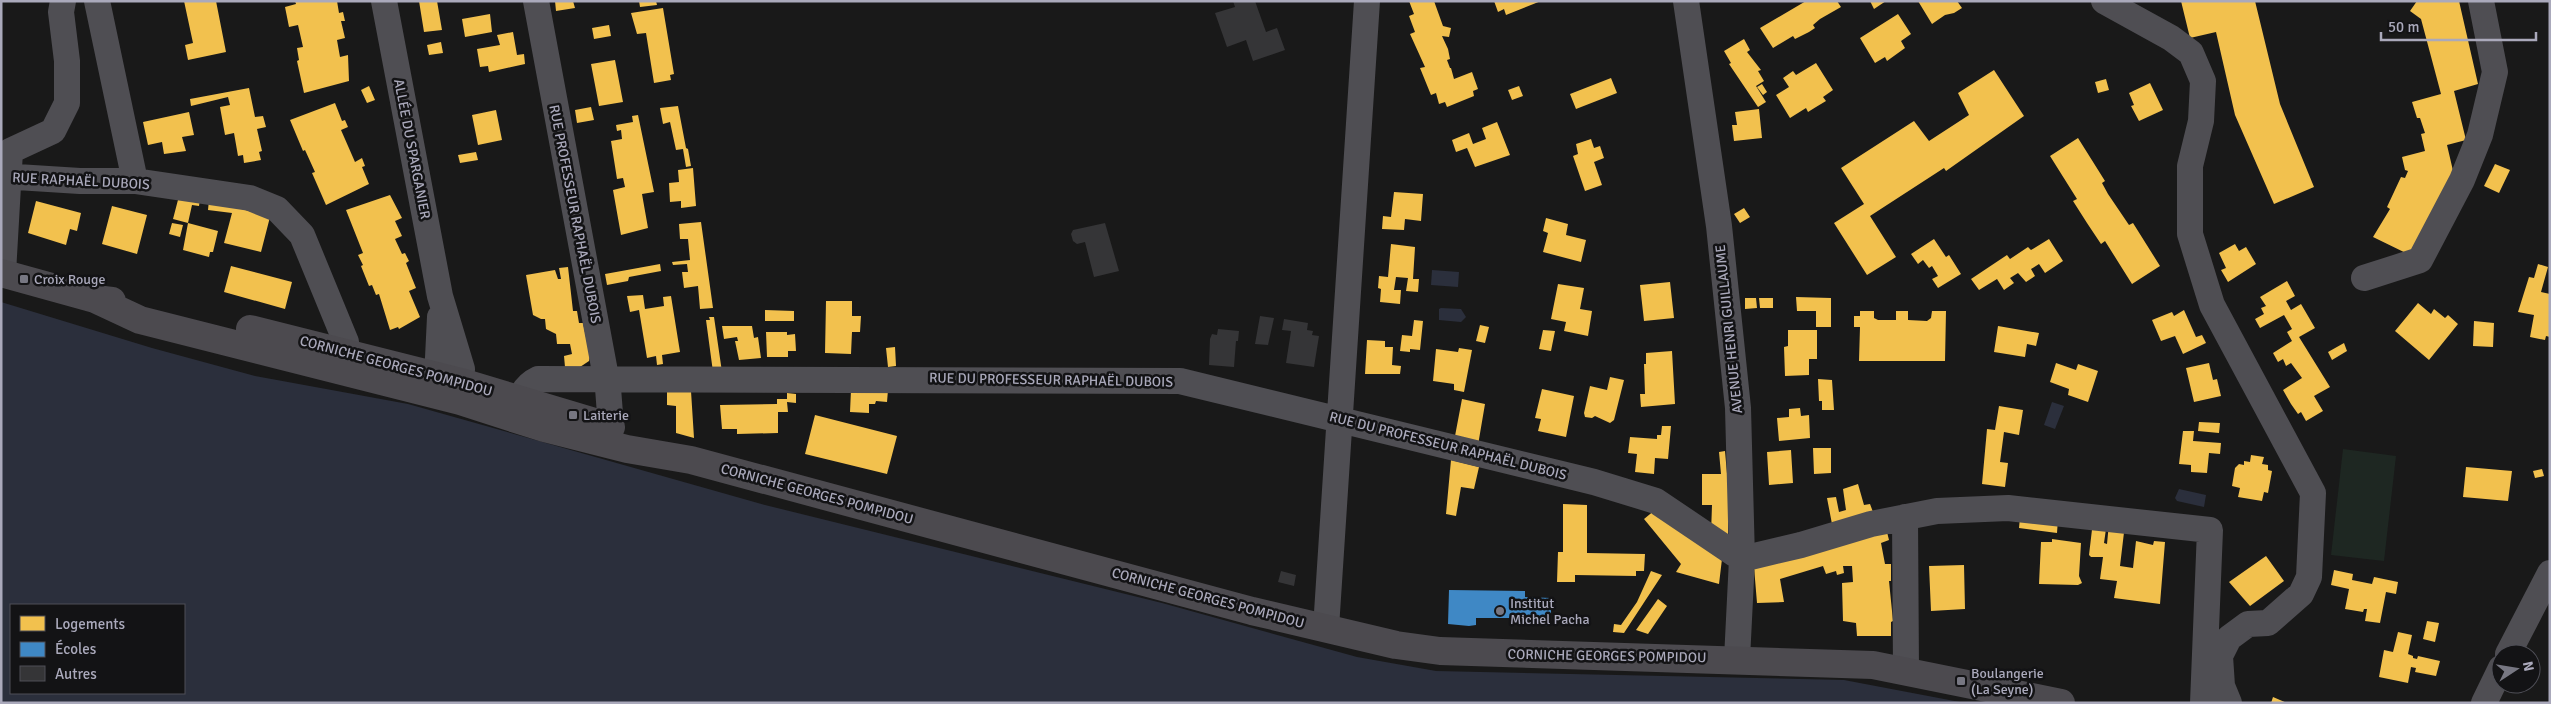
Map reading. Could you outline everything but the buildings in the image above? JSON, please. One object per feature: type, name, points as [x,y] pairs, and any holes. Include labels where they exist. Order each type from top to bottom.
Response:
[{"type":"main road","name":"CORNICHE GEORGES POMPIDOU","points":[[2,273],[95,299],[140,320],[342,361],[517,409],[627,449],[691,460],[1233,606],[1396,644],[1440,652],[1843,662],[1906,671],[2061,703]]},
{"type":"main road","name":"CORNICHE GEORGES POMPIDOU","points":[[517,409],[611,428],[691,460]]},
{"type":"street","points":[[2,273],[5,177],[10,151],[53,130],[67,103],[67,61],[61,12],[63,1]]},
{"type":"street","points":[[97,1],[135,181]]},
{"type":"street","name":"ALLÉE DU SPARGANIER","points":[[384,1],[440,296],[462,369],[460,392]]},
{"type":"street","name":"RUE PROFESSEUR RAPHAËL DUBOIS","points":[[536,1],[606,378],[611,428]]},
{"type":"street","points":[[1326,628],[1367,1]]},
{"type":"street","name":"AVENUE HENRI GUILLAUME","points":[[1686,1],[1719,226],[1738,408],[1742,559],[1737,659]]},
{"type":"street","points":[[2104,1],[2172,38],[2191,53],[2203,81],[2201,121],[2190,166],[2190,234],[2212,305],[2313,493],[2310,577],[2301,594],[2268,623],[2248,624],[2229,638],[2220,656],[2222,686],[2229,703]]},
{"type":"street","points":[[2364,278],[2420,260],[2462,180],[2480,135],[2495,72],[2481,1]]},
{"type":"street","name":"RUE RAPHAËL DUBOIS","points":[[5,177],[135,181],[250,198],[277,208],[302,235],[346,342],[342,361]]},
{"type":"street","name":"ALLÉE DU SPARGANIER","points":[[434,385],[440,296]]},
{"type":"street","name":"RUE DU PROFESSEUR RAPHAËL DUBOIS","points":[[517,409],[529,384],[538,379],[1180,381],[1594,482],[1656,501],[1742,559]]},
{"type":"street","points":[[1742,559],[1801,545],[1871,524],[1905,517],[1937,504],[2008,508],[2210,530],[2203,703]]},
{"type":"street","points":[[1905,517],[1906,671]]},
{"type":"street","points":[[2513,644],[2550,573]]},
{"type":"street","points":[[2484,703],[2491,689]]},
{"type":"shaded area","points":[[2343,449],[2396,456],[2384,561],[2331,555]]},
{"type":"water","points":[[1432,270],[1459,272],[1458,287],[1431,285]]},
{"type":"water","points":[[1,302],[152,348],[255,376],[408,404],[765,505],[1162,603],[1357,657],[1436,671],[1844,680],[1965,703],[1,703]]},
{"type":"water","points":[[1439,309],[1461,309],[1466,317],[1461,322],[1439,320]]},
{"type":"water","points":[[2052,402],[2064,406],[2055,429],[2044,425]]},
{"type":"water","points":[[2179,489],[2206,495],[2204,507],[2177,501],[2175,498]]},
{"type":"place","name":"Croix Rouge","points":[[24,279]]},
{"type":"place","name":"Laiterie","points":[[573,415]]},
{"type":"place","name":"Institut Michel Pacha","points":[[1500,611]]},
{"type":"place","name":"Boulangerie (La Seyne)","points":[[1961,681]]}]
